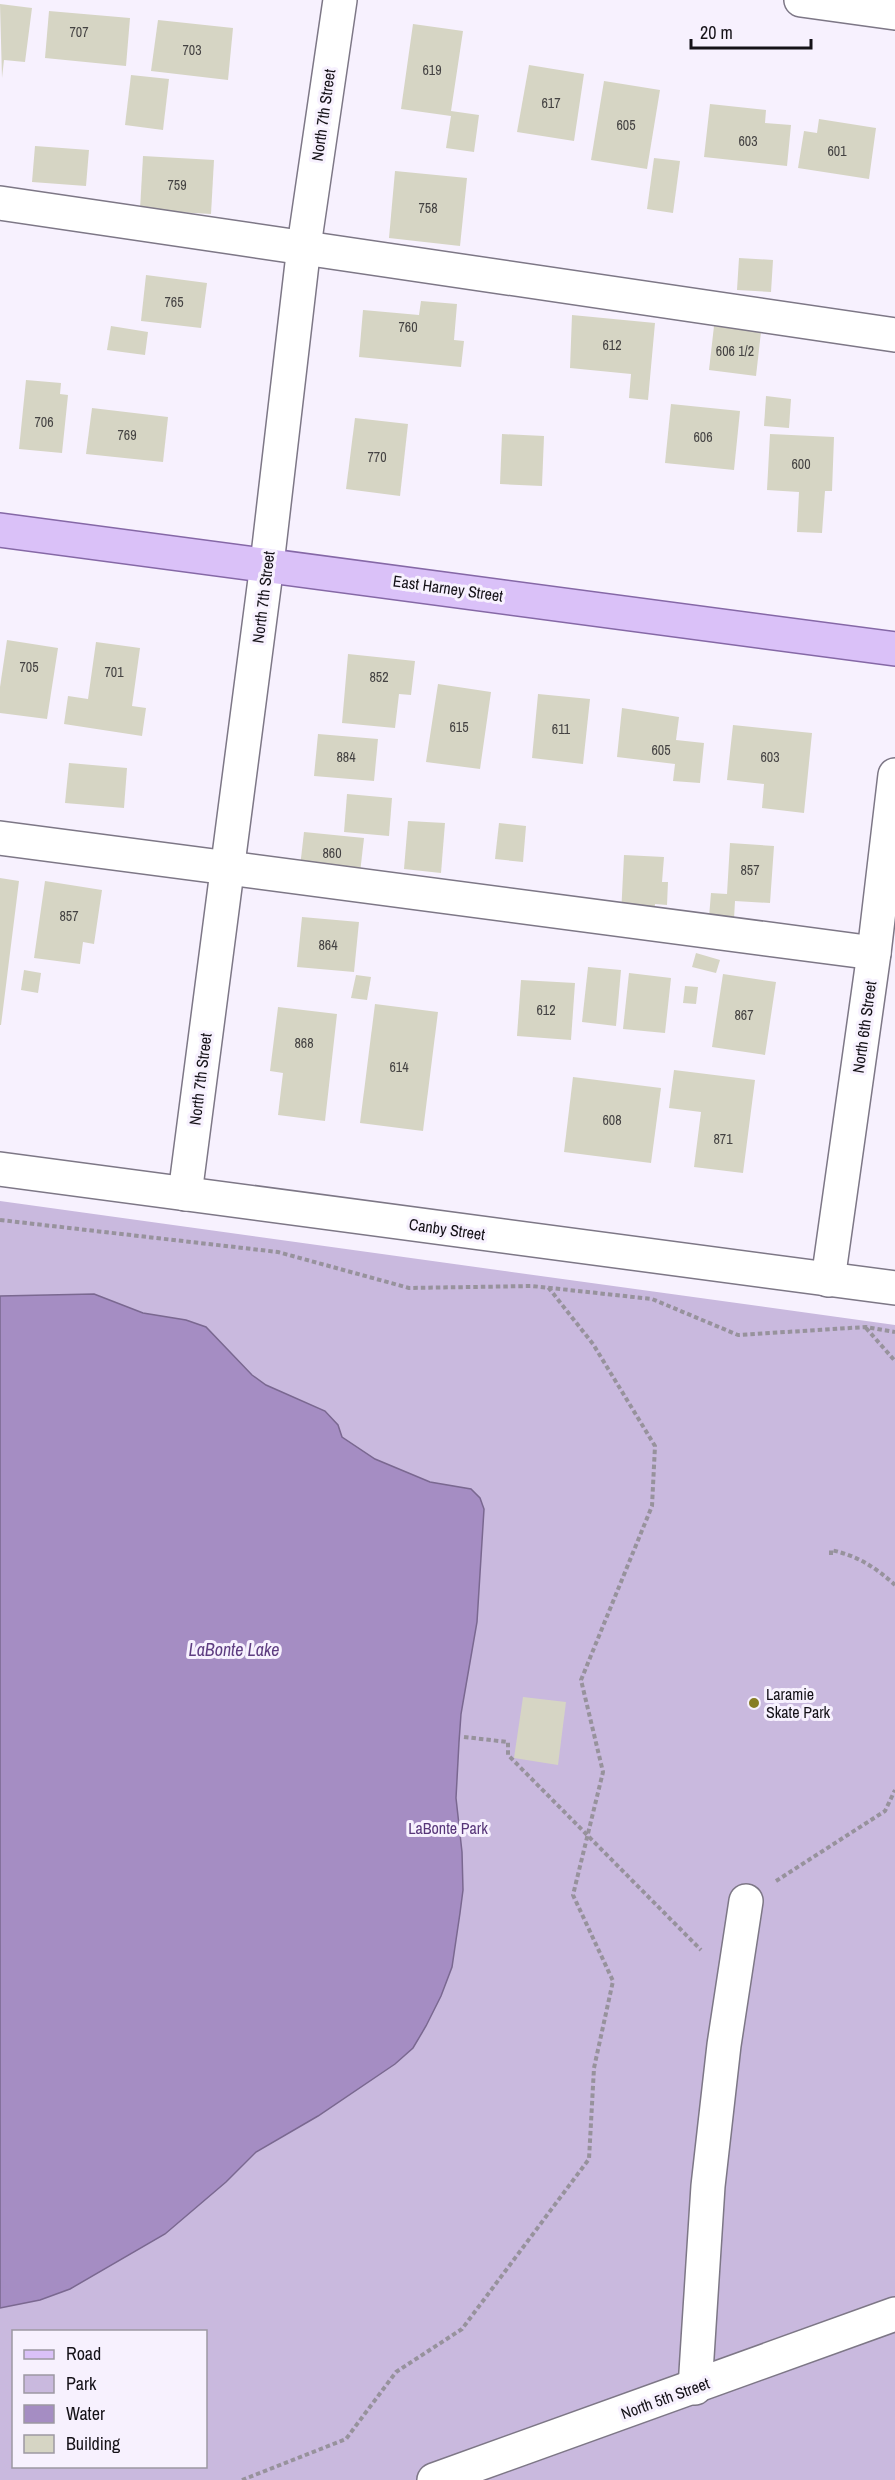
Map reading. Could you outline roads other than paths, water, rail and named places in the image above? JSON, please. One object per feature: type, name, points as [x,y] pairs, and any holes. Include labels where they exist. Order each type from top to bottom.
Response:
[{"type":"main road","name":"East Harney Street","points":[[0,530],[895,649]]},
{"type":"street","name":"North 7th Street","points":[[185,1194],[267,564],[304,246],[340,0]]},
{"type":"street","points":[[801,0],[895,13]]},
{"type":"street","points":[[0,203],[304,246],[895,335]]},
{"type":"street","name":"North 6th Street","points":[[828,1280],[874,953],[895,774]]},
{"type":"street","points":[[0,838],[874,953]]},
{"type":"street","name":"Canby Street","points":[[0,1169],[895,1288]]},
{"type":"street","points":[[695,2388],[708,2186],[733,1983],[746,1901]]},
{"type":"street","name":"North 5th Street","points":[[434,2480],[695,2388],[895,2314]]},
{"type":"water","name":"LaBonte Lake","points":[[94,1294],[143,1313],[186,1320],[206,1327],[252,1375],[266,1385],[325,1411],[338,1425],[342,1437],[375,1459],[430,1482],[471,1489],[480,1498],[484,1509],[477,1622],[461,1714],[456,1798],[462,1852],[463,1890],[452,1967],[441,1996],[413,2048],[395,2064],[318,2116],[256,2152],[226,2182],[165,2234],[70,2289],[40,2300],[0,2308],[0,1296]]},
{"type":"place","name":"Laramie Skate Park","points":[[754,1703]]},
{"type":"park label","name":"LaBonte Park","points":[[448,1828]]}]
